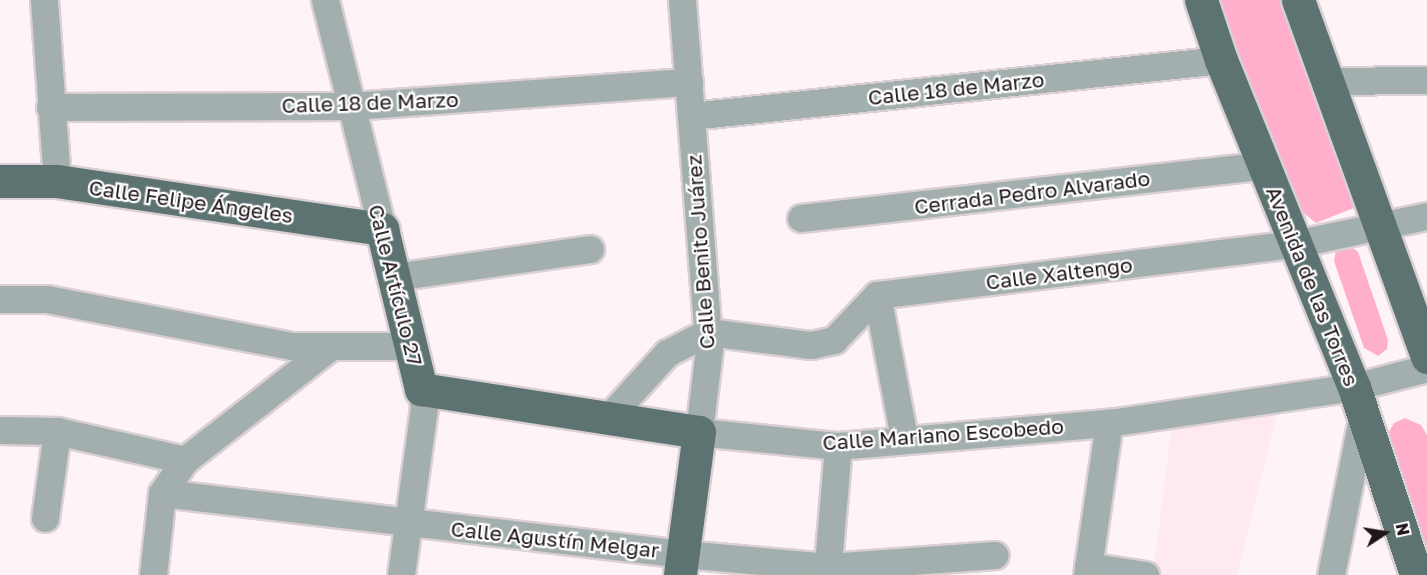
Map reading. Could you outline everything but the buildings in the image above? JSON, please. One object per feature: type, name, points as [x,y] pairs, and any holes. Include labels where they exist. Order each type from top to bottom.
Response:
[{"type":"main road","name":"Avenida de las Torres","points":[[1201,0],[1221,60],[1358,400],[1416,575]]},
{"type":"main road","points":[[1298,0],[1427,357]]},
{"type":"main road","name":"Calle Felipe Ángeles","points":[[0,181],[57,181],[382,229]]},
{"type":"main road","name":"Calle Artículo 27","points":[[382,229],[421,389]]},
{"type":"main road","name":"Calle Mariano Escobedo","points":[[421,389],[699,432]]},
{"type":"main road","name":"Calle Benito Juárez","points":[[682,564],[699,432]]},
{"type":"street","points":[[44,0],[57,181]]},
{"type":"street","name":"Calle Artículo 27","points":[[325,0],[382,229]]},
{"type":"street","name":"Calle Benito Juárez","points":[[682,0],[708,332],[699,432]]},
{"type":"street","name":"Calle 18 de Marzo","points":[[691,116],[1221,60]]},
{"type":"street","points":[[1327,81],[1427,80]]},
{"type":"street","name":"Calle 18 de Marzo","points":[[50,106],[351,106],[689,82]]},
{"type":"street","name":"Cerrada Pedro Alvarado","points":[[801,218],[1264,165]]},
{"type":"street","name":"Calle Xaltengo","points":[[877,295],[1295,244],[1427,216]]},
{"type":"street","points":[[394,277],[590,249]]},
{"type":"street","points":[[608,418],[667,353],[708,332],[811,345],[834,340],[877,295]]},
{"type":"street","points":[[877,295],[904,438]]},
{"type":"street","points":[[0,299],[47,299],[292,346],[329,348],[411,346]]},
{"type":"street","points":[[153,575],[162,493],[185,460],[329,348]]},
{"type":"street","name":"Calle Mariano Escobedo","points":[[699,432],[838,446],[904,438],[1109,423],[1358,400],[1427,368]]},
{"type":"street","name":"Calle Artículo 27","points":[[401,575],[411,523],[424,406],[421,389]]},
{"type":"street","points":[[1331,575],[1358,400]]},
{"type":"street","points":[[1109,423],[1087,571],[1145,575]]},
{"type":"street","points":[[0,430],[57,431],[185,460]]},
{"type":"street","points":[[45,518],[57,431]]},
{"type":"street","points":[[828,571],[838,446]]},
{"type":"street","name":"Calle Agustín Melgar","points":[[162,493],[411,523],[682,564],[828,571],[948,566],[995,555]]},
{"type":"shaded area","points":[[1214,0],[1292,0],[1366,203],[1316,223],[1287,199]]},
{"type":"shaded area","points":[[1349,245],[1358,252],[1388,340],[1387,349],[1378,356],[1364,348],[1334,261],[1336,250]]},
{"type":"shaded area","points":[[1278,410],[1237,575],[1153,575],[1171,432],[1187,418]]},
{"type":"shaded area","points":[[1405,418],[1421,425],[1427,435],[1427,567],[1386,437],[1394,423]]}]
